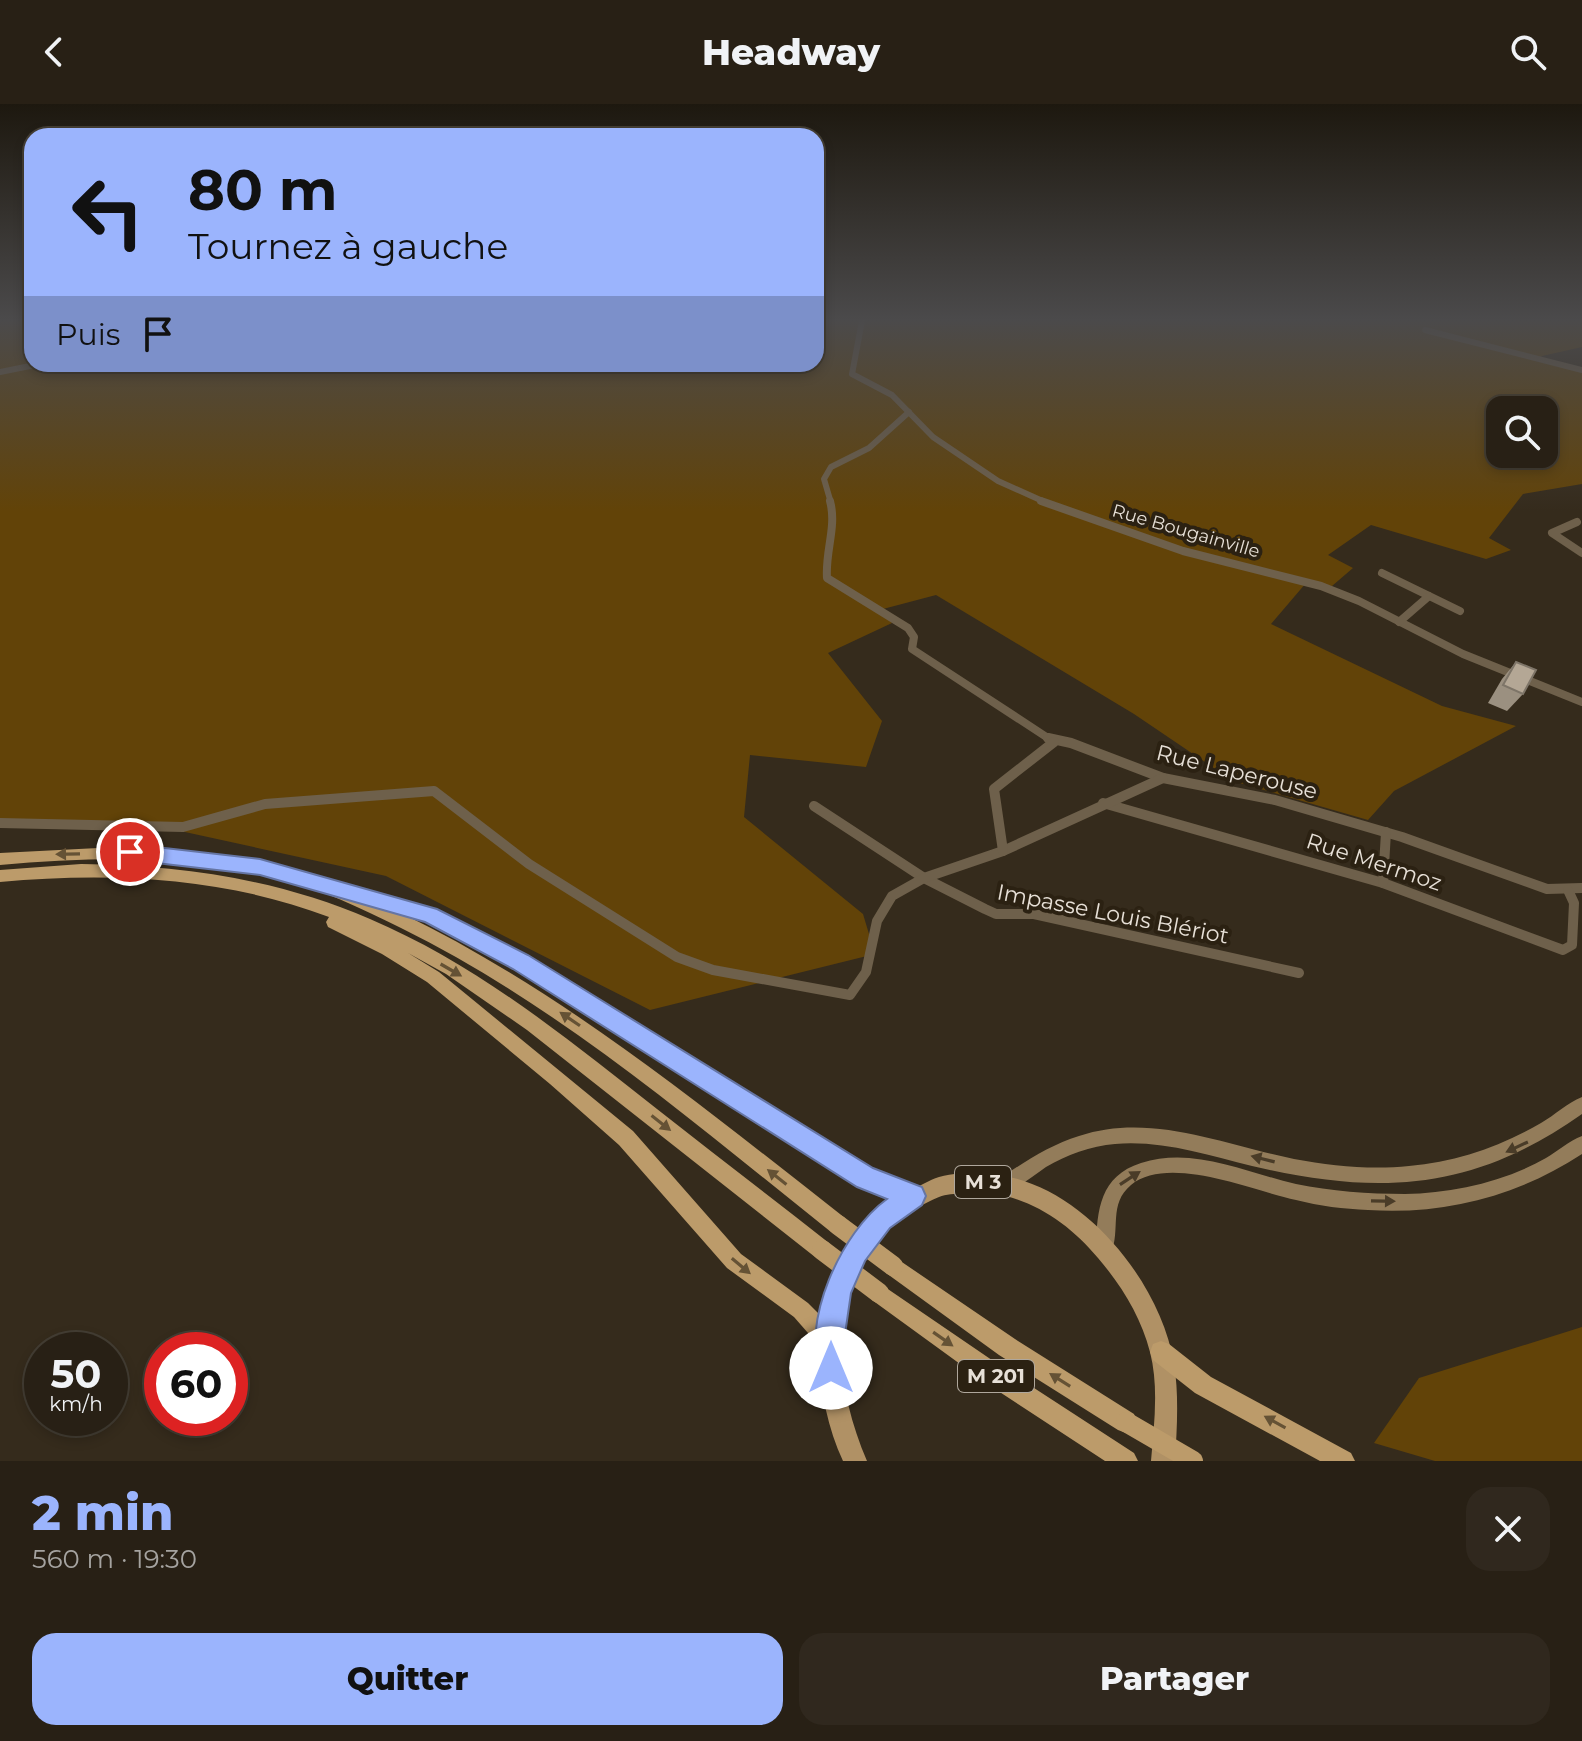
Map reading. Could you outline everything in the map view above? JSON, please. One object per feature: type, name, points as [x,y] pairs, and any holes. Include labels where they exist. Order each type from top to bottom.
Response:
[{"type":"highway","name":"M 201","points":[[0,859],[130,852],[205,858],[314,881],[418,927],[506,976],[597,1037],[838,1225],[1007,1347],[1193,1461]]},
{"type":"highway","name":"M 201","points":[[0,876],[120,870],[217,880],[321,907],[405,943],[492,994],[577,1056],[879,1293],[1121,1458]]},
{"type":"highway","points":[[217,880],[324,917],[388,949],[433,977],[626,1138],[734,1261],[801,1310],[830,1341]]},
{"type":"highway","points":[[314,881],[430,915],[474,937],[612,1018],[865,1178],[913,1196]]},
{"type":"highway","points":[[1161,1352],[1203,1385],[1343,1461]]},
{"type":"main road","name":"M 3","points":[[1005,1185],[1052,1152],[1087,1140],[1123,1134],[1190,1141],[1327,1173],[1426,1173],[1507,1152],[1546,1131],[1582,1105]]},
{"type":"main road","points":[[1105,1247],[1110,1196],[1123,1180],[1143,1170],[1188,1167],[1299,1193],[1405,1202],[1461,1196],[1513,1182],[1557,1162],[1582,1144]]},
{"type":"main road","name":"M 3","points":[[849,1457],[833,1395],[830,1341],[838,1293],[855,1251],[881,1219],[913,1196],[958,1183],[1005,1185],[1040,1197],[1074,1218],[1105,1247],[1129,1278],[1147,1313],[1161,1352],[1168,1407],[1163,1461]]},
{"type":"street","name":"Rue Bougainville","points":[[872,384],[892,395],[933,437],[998,481],[1056,508],[1192,553],[1309,582],[1463,654],[1580,700]]},
{"type":"street","name":"Rue Laperouse","points":[[909,412],[869,448],[827,472],[824,479],[835,519],[826,561],[827,578],[913,632],[912,649],[1054,742],[1071,743],[1163,778],[1275,800],[1386,832],[1547,889],[1582,888]]},
{"type":"street","points":[[1577,522],[1552,533],[1582,553]]},
{"type":"street","points":[[1382,573],[1460,611]]},
{"type":"street","points":[[1399,622],[1429,596]]},
{"type":"street","points":[[1003,851],[994,789],[1054,742]]},
{"type":"street","points":[[0,823],[183,827],[265,804],[434,791],[529,864],[677,957],[713,970],[850,995],[866,972],[877,921],[892,896],[924,878],[1003,851],[1163,778]]},
{"type":"street","name":"Rue Mermoz","points":[[1103,803],[1383,883],[1563,950],[1569,950],[1572,945],[1574,903],[1568,890]]},
{"type":"street","name":"Impasse Louis Blériot","points":[[814,806],[924,878],[996,914],[1034,914],[1299,973]]},
{"type":"street","points":[[1383,883],[1386,832]]},
{"type":"shaded area","points":[[0,384],[1582,384],[1582,484],[1523,494],[1489,538],[1511,550],[1486,559],[1371,525],[1328,555],[1353,568],[1332,586],[1306,583],[1271,624],[1442,706],[1516,726],[1394,791],[1368,820],[1233,781],[1134,714],[936,595],[883,609],[892,623],[828,653],[882,721],[866,767],[750,755],[744,817],[863,914],[875,954],[650,1010],[386,876],[162,827],[0,824]]},
{"type":"shaded area","points":[[1582,1327],[1582,1461],[1435,1461],[1374,1443],[1419,1378]]},
{"type":"building","points":[[1516,662],[1536,670],[1523,694],[1503,685]]},
{"type":"route","points":[[130,852],[205,858],[260,867],[430,915],[521,962],[865,1178],[913,1196],[881,1219],[855,1251],[838,1293],[830,1341],[831,1368]]}]
